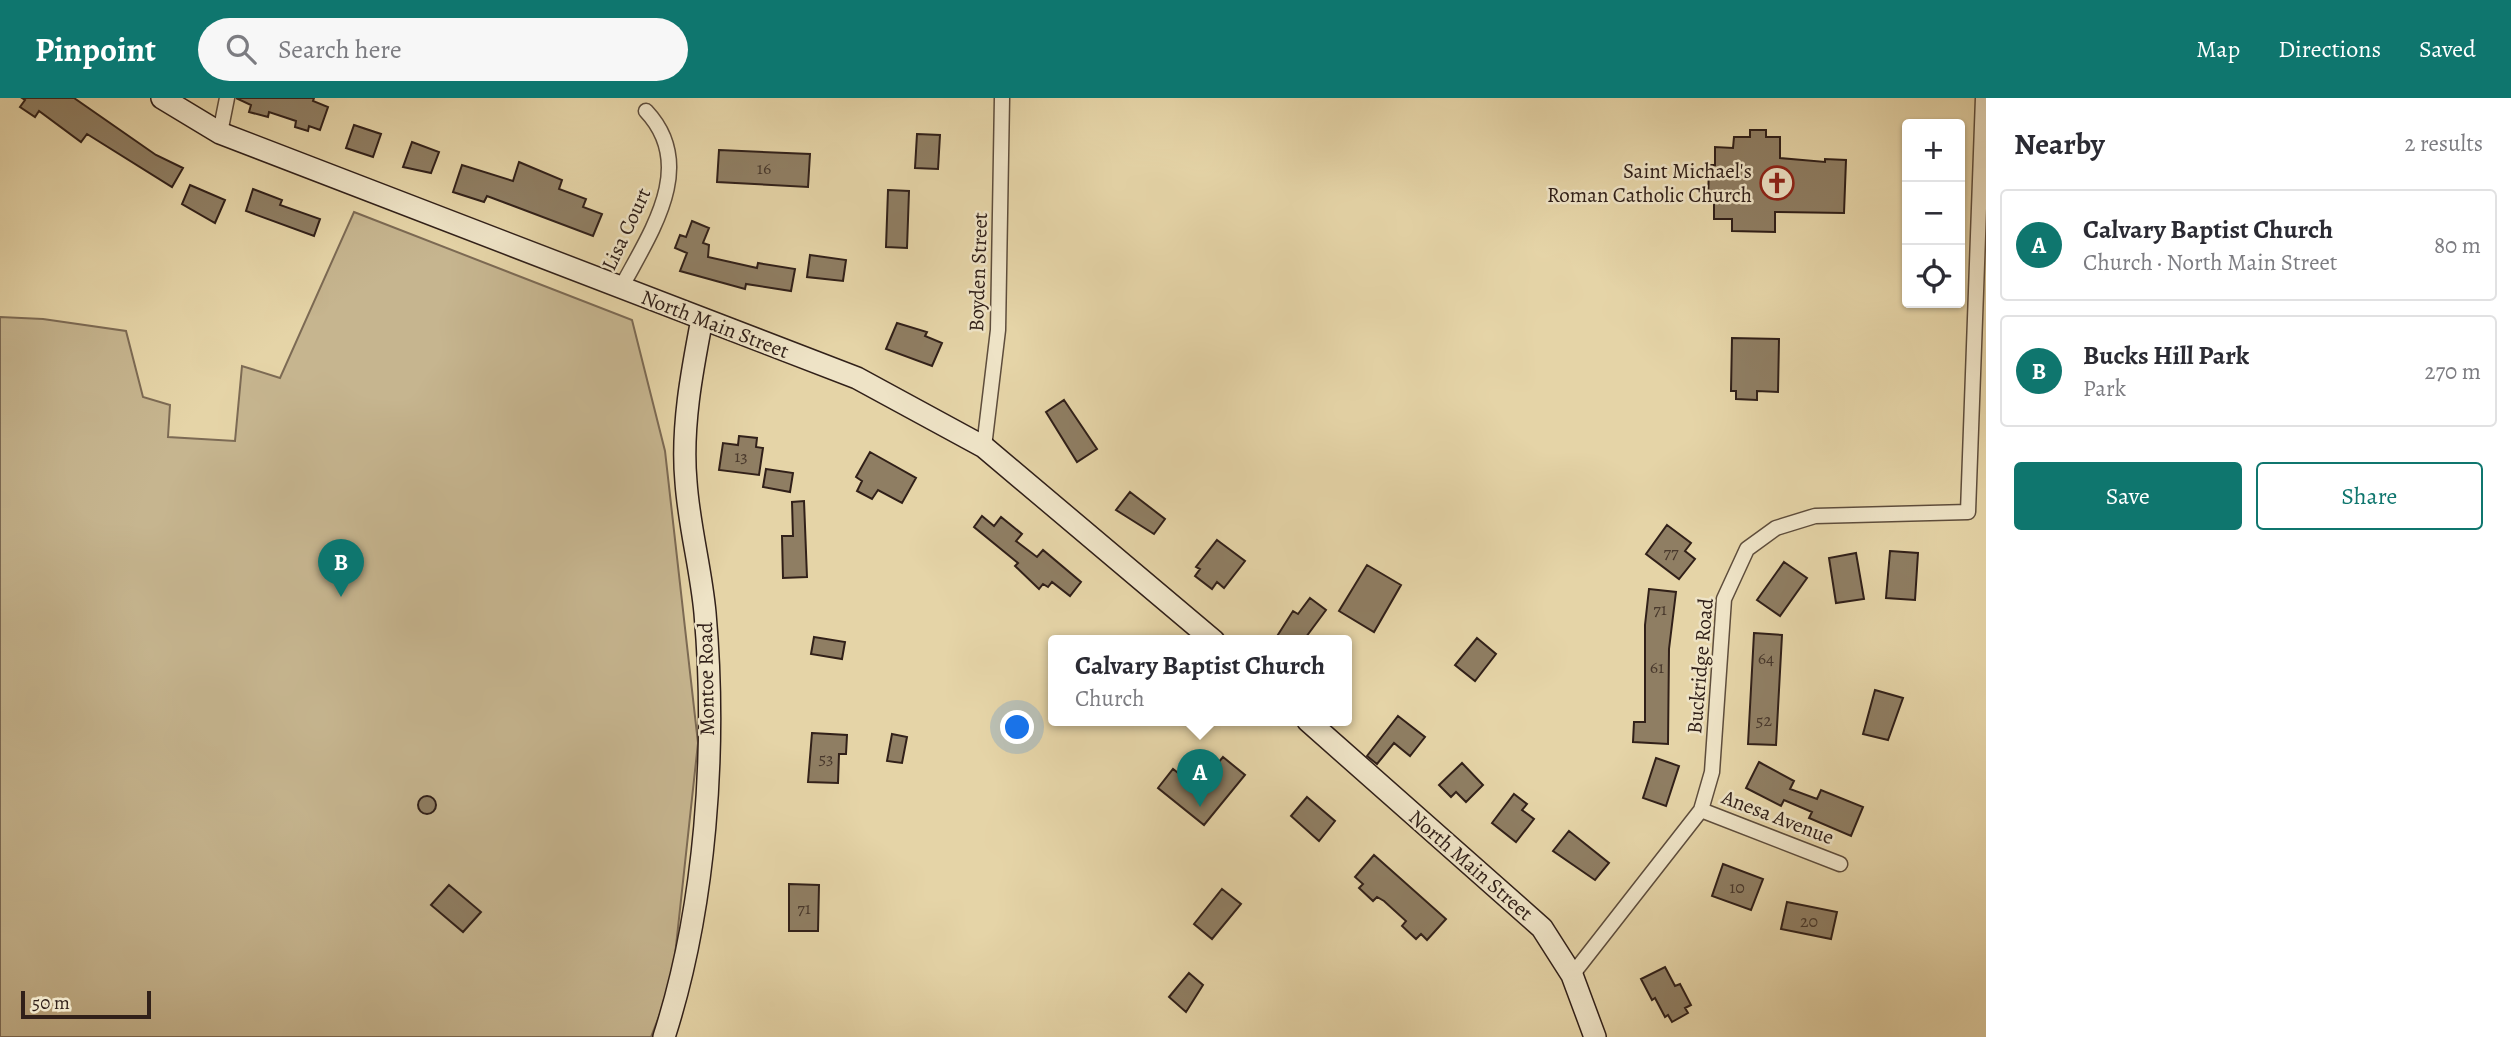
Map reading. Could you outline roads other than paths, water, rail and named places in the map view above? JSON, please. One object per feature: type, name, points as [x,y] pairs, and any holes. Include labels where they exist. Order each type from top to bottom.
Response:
[{"type":"main road","name":"North Main Street","points":[[162,98],[220,133],[857,378],[984,447],[1207,635]]},
{"type":"main road","name":"Montoe Road","points":[[664,1037],[673,1010],[702,871],[708,756],[705,613],[685,481],[690,382],[702,319]]},
{"type":"main road","name":"North Main Street","points":[[1314,726],[1542,928],[1572,975],[1595,1037]]},
{"type":"street","points":[[220,133],[227,98]]},
{"type":"street","name":"Boyden Street","points":[[984,447],[998,330],[1002,98]]},
{"type":"street","name":"Buckridge Road","points":[[1572,975],[1701,810],[1712,772],[1724,599],[1747,549],[1776,528],[1815,516],[1968,512],[1983,98]]},
{"type":"street","name":"Lisa Court","points":[[621,288],[651,232],[669,185],[670,150],[660,126],[646,111]]},
{"type":"street","name":"Anesa Avenue","points":[[1701,810],[1840,864]]},
{"type":"place","name":"Saint Michael's Roman Catholic Church","points":[[1777,183]]},
{"type":"place","name":"Bucks Hill Park","points":[[341,597]]},
{"type":"place","name":"Calvary Baptist Church","points":[[1200,807]]}]
